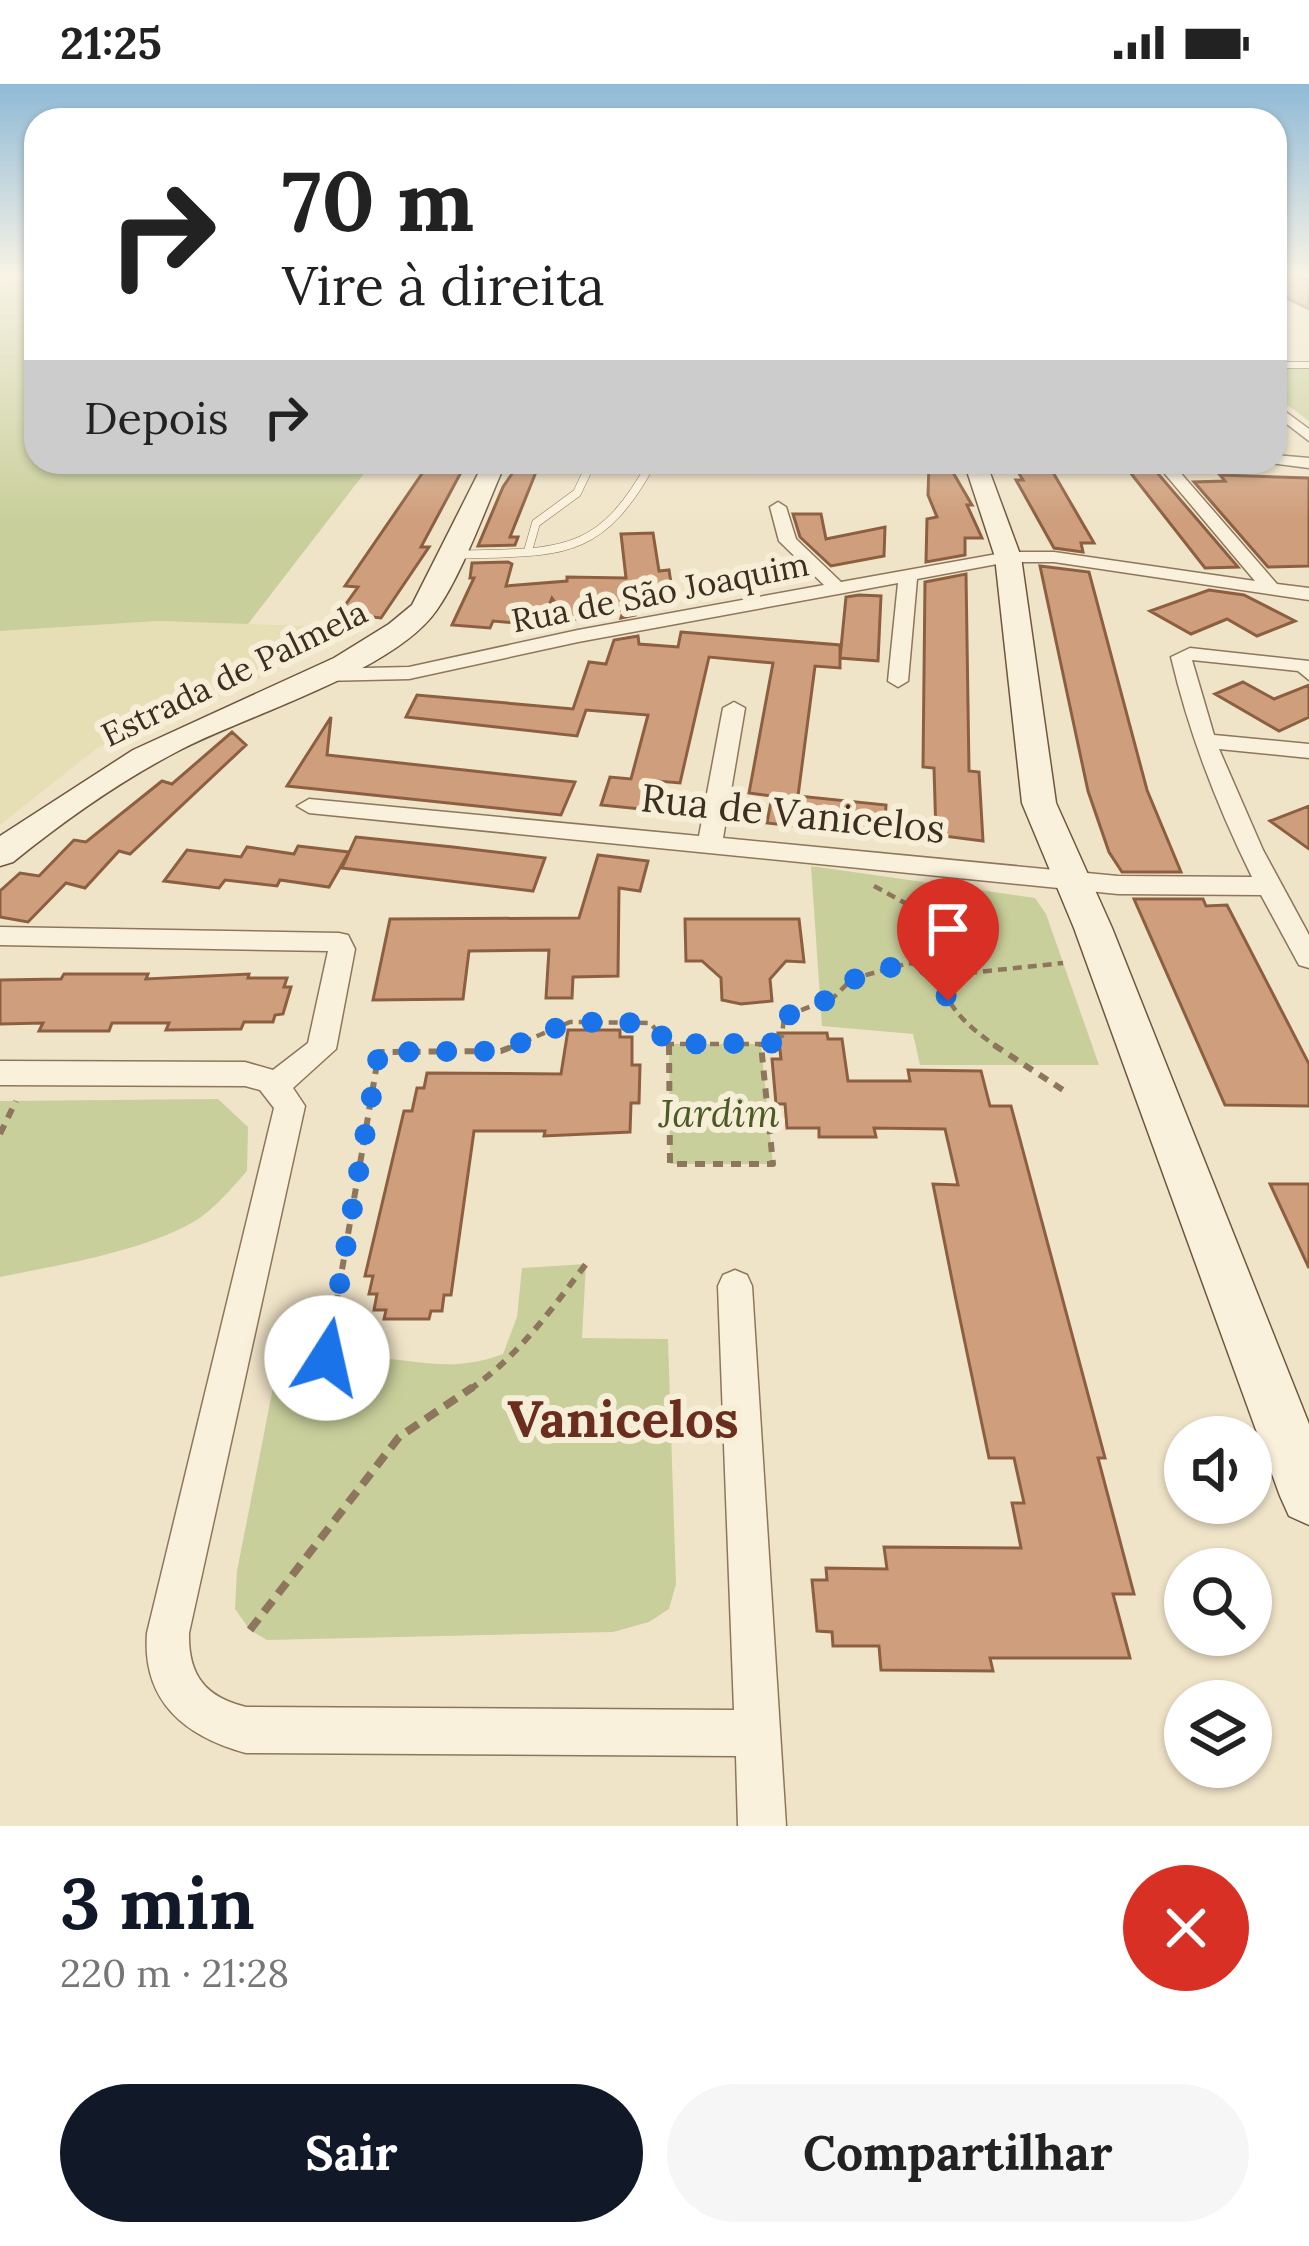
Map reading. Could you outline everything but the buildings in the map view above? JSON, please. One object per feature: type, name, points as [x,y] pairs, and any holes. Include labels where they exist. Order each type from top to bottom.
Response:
[{"type":"street","name":"Estrada de Palmela","points":[[0,854],[110,775],[189,733],[322,675],[405,627],[424,609],[489,474]]},
{"type":"street","points":[[978,474],[1008,557],[1036,792],[1309,1496]]},
{"type":"street","points":[[1173,474],[1272,589]]},
{"type":"street","points":[[778,507],[788,542],[837,588]]},
{"type":"street","name":"Rua de São Joaquim","points":[[322,675],[409,673],[1008,557],[1054,556],[1309,594]]},
{"type":"street","points":[[898,681],[908,573]]},
{"type":"street","points":[[1309,677],[1183,666],[1206,741],[1270,886],[1301,929],[1309,958]]},
{"type":"street","points":[[710,844],[734,708]]},
{"type":"street","points":[[1206,741],[1309,751]]},
{"type":"street","name":"Rua de Vanicelos","points":[[309,806],[1118,885],[1270,886]]},
{"type":"street","points":[[0,937],[339,941],[342,949],[321,1049],[275,1085]]},
{"type":"street","points":[[9,1084],[245,1073],[275,1085],[288,1101],[290,1113],[168,1633],[167,1667],[178,1695],[204,1717],[246,1730],[757,1733]]},
{"type":"street","points":[[735,1286],[762,1826]]},
{"type":"lane","points":[[528,550],[536,523],[577,493],[586,474]]},
{"type":"lane","points":[[450,555],[576,545],[603,534],[627,507],[645,474]]},
{"type":"path","points":[[845,856],[873,886],[905,903],[934,934],[936,968],[948,1001],[972,1030],[1063,1090]]},
{"type":"path","points":[[669,1044],[773,1043],[782,1036],[784,1017],[834,997],[852,980],[909,964],[983,973],[1063,963]]},
{"type":"path","points":[[327,1358],[379,1052],[501,1051],[570,1022],[650,1023],[669,1044],[670,1164],[773,1164],[761,1044]]},
{"type":"path","points":[[0,1134],[9,1084]]},
{"type":"path","points":[[250,1630],[399,1437],[499,1370],[586,1264]]},
{"type":"shaded area","points":[[158,621],[341,627],[303,659],[96,749],[0,825],[0,631]]},
{"type":"green space","points":[[0,355],[24,355],[24,474],[364,474],[248,624],[158,621],[0,631]]},
{"type":"green space","points":[[1309,367],[1309,421],[1287,405],[1287,368]]},
{"type":"green space","points":[[811,866],[1035,898],[1046,914],[1099,1065],[920,1065],[913,1034],[822,1026]]},
{"type":"green space","name":"Jardim","points":[[669,1044],[761,1044],[773,1164],[670,1164]]},
{"type":"green space","points":[[218,1099],[248,1127],[247,1171],[210,1210],[140,1245],[0,1277],[0,1101]]},
{"type":"green space","points":[[586,1264],[582,1338],[668,1339],[676,1584],[669,1609],[649,1622],[613,1632],[267,1640],[250,1630],[235,1609],[237,1571],[279,1357],[450,1364],[484,1360],[503,1354],[517,1317],[522,1268]]},
{"type":"district","name":"Vanicelos","points":[[623,1419]]},
{"type":"route","points":[[327,1358],[379,1052],[501,1051],[570,1022],[650,1023],[669,1044],[773,1043],[776,1036],[782,1036],[784,1017],[834,997],[852,980],[909,964],[936,968],[935,977],[948,1001]]}]
